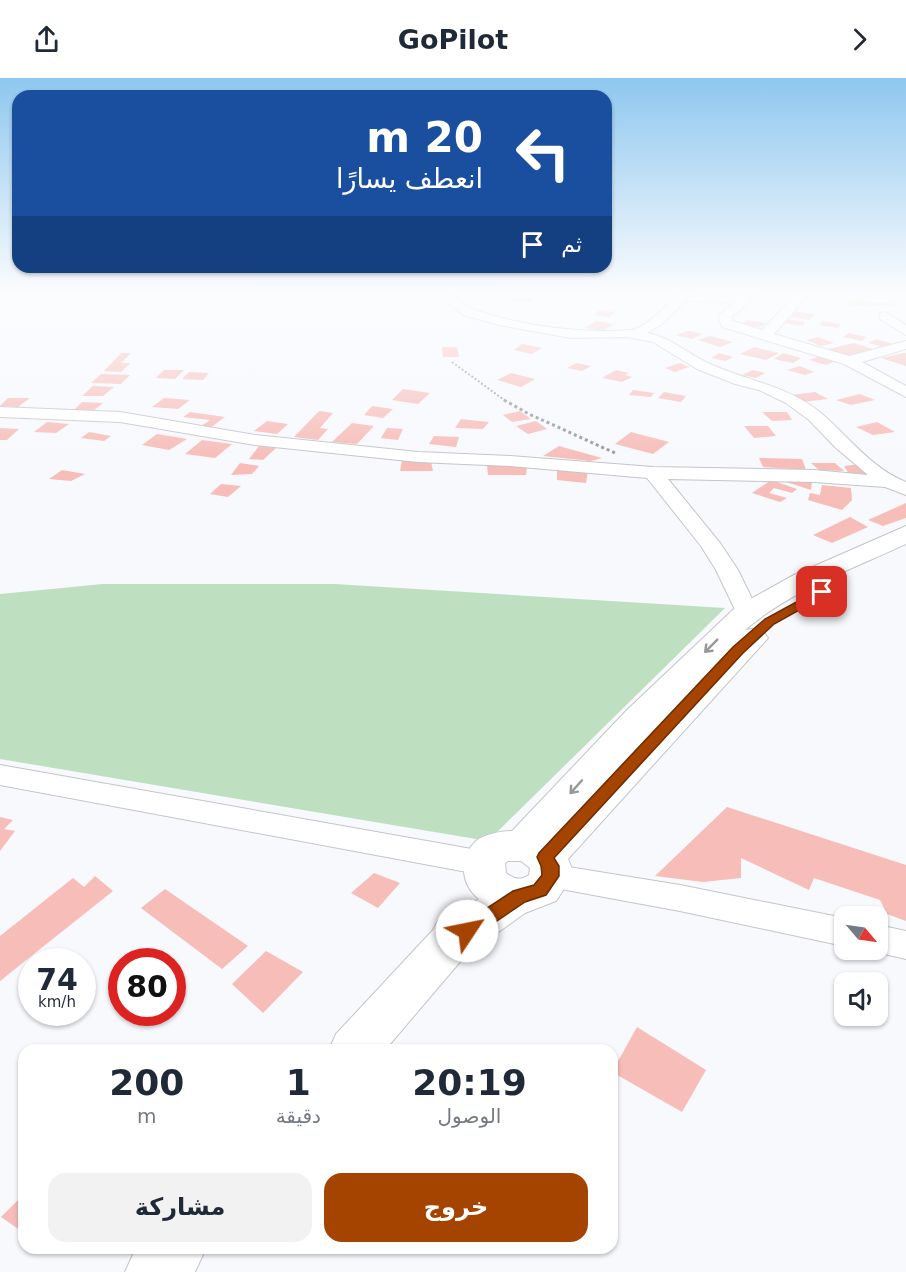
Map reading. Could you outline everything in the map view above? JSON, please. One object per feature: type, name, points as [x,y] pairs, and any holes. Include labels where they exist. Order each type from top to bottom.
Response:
[{"type":"highway","points":[[518,870],[639,718],[728,629],[747,613],[804,581],[906,534]]},
{"type":"highway","points":[[359,1044],[518,870],[738,650],[770,622],[814,596],[906,553]]},
{"type":"highway","points":[[155,1272],[172,1254]]},
{"type":"street","points":[[675,350],[702,366],[740,381],[764,387],[792,400],[815,417],[842,444],[888,482]]},
{"type":"street","points":[[813,350],[849,361],[906,392]]},
{"type":"street","points":[[849,361],[889,350]]},
{"type":"street","points":[[0,412],[120,417],[255,440],[377,454],[653,472],[814,476],[888,482],[906,489]]},
{"type":"street","points":[[653,472],[710,543],[727,570],[747,613]]},
{"type":"street","points":[[3,778],[680,898],[834,930]]},
{"type":"street","points":[[888,941],[906,945]]},
{"type":"path","points":[[452,362],[529,414],[653,472]]},
{"type":"green space","points":[[103,584],[335,584],[725,608],[488,841],[0,759],[0,594]]},
{"type":"building","points":[[442,350],[458,350],[459,357],[443,357]]},
{"type":"building","points":[[514,350],[539,350],[532,354]]},
{"type":"building","points":[[749,350],[779,353],[766,360],[740,354]]},
{"type":"building","points":[[824,350],[874,350],[875,350],[846,355]]},
{"type":"building","points":[[121,353],[131,353],[121,363],[130,363],[121,372],[104,371]]},
{"type":"building","points":[[719,353],[733,357],[726,361],[711,358]]},
{"type":"building","points":[[783,353],[801,358],[793,363],[774,359]]},
{"type":"building","points":[[906,353],[906,366],[881,358]]},
{"type":"building","points":[[823,355],[838,360],[826,365],[809,360]]},
{"type":"building","points":[[577,363],[591,366],[582,371],[567,368]]},
{"type":"building","points":[[680,363],[689,367],[675,372],[665,368]]},
{"type":"building","points":[[800,366],[814,372],[805,375],[787,370]]},
{"type":"building","points":[[164,370],[184,370],[175,379],[156,378]]},
{"type":"building","points":[[616,370],[629,373],[625,375],[632,377],[622,382],[602,378]]},
{"type":"building","points":[[753,370],[765,373],[756,378],[742,375]]},
{"type":"building","points":[[189,372],[209,373],[203,380],[182,379]]},
{"type":"building","points":[[511,373],[535,379],[521,387],[497,380]]},
{"type":"building","points":[[101,374],[130,375],[121,384],[91,383]]},
{"type":"building","points":[[93,386],[114,387],[103,396],[82,396]]},
{"type":"building","points":[[403,389],[430,393],[418,404],[392,400]]},
{"type":"building","points":[[633,390],[654,393],[651,397],[629,395]]},
{"type":"building","points":[[664,392],[686,396],[681,402],[658,398]]},
{"type":"building","points":[[815,392],[828,399],[802,402],[791,395]]},
{"type":"building","points":[[860,394],[875,400],[851,405],[836,400]]},
{"type":"building","points":[[8,398],[30,398],[18,407],[0,406]]},
{"type":"building","points":[[164,398],[190,400],[178,409],[152,407]]},
{"type":"building","points":[[82,402],[103,403],[92,412],[73,411]]},
{"type":"building","points":[[372,406],[393,409],[383,418],[364,415]]},
{"type":"building","points":[[319,411],[333,413],[320,428],[328,429],[318,440],[294,437]]},
{"type":"building","points":[[520,411],[531,419],[512,422],[503,415]]},
{"type":"building","points":[[190,412],[225,417],[210,428],[201,426],[210,420],[183,417]]},
{"type":"building","points":[[762,412],[787,412],[792,420],[772,421]]},
{"type":"building","points":[[461,419],[489,422],[483,429],[455,428]]},
{"type":"building","points":[[267,421],[288,424],[277,434],[254,431]]},
{"type":"building","points":[[536,421],[547,429],[528,434],[516,426]]},
{"type":"building","points":[[47,422],[69,424],[56,433],[34,432]]},
{"type":"building","points":[[877,422],[895,432],[873,435],[856,427]]},
{"type":"building","points":[[352,423],[374,426],[357,444],[332,442]]},
{"type":"building","points":[[744,426],[768,426],[776,436],[754,438]]},
{"type":"building","points":[[0,428],[19,429],[7,440],[0,440]]},
{"type":"building","points":[[387,428],[403,429],[398,440],[381,438]]},
{"type":"building","points":[[89,432],[111,436],[104,441],[81,438]]},
{"type":"building","points":[[631,432],[669,442],[653,454],[615,444]]},
{"type":"building","points":[[157,434],[187,439],[169,450],[142,445]]},
{"type":"building","points":[[434,436],[459,437],[456,447],[429,444]]},
{"type":"building","points":[[202,440],[232,444],[215,458],[185,454]]},
{"type":"building","points":[[259,446],[276,448],[263,460],[249,459]]},
{"type":"building","points":[[559,446],[602,458],[591,461],[543,456]]},
{"type":"building","points":[[759,458],[802,459],[806,470],[763,467]]},
{"type":"building","points":[[402,461],[431,462],[433,471],[400,471]]},
{"type":"building","points":[[240,463],[259,466],[252,474],[231,475]]},
{"type":"building","points":[[811,463],[835,463],[844,471],[819,470]]},
{"type":"building","points":[[862,464],[874,475],[849,474],[844,466]]},
{"type":"building","points":[[487,465],[527,466],[526,475],[488,475]]},
{"type":"building","points":[[62,470],[85,474],[71,481],[49,479]]},
{"type":"building","points":[[557,470],[588,471],[586,483],[557,480]]},
{"type":"building","points":[[777,479],[812,479],[811,490]]},
{"type":"building","points":[[771,480],[797,489],[792,493],[774,488],[769,493],[787,498],[780,502],[752,493]]},
{"type":"building","points":[[221,484],[241,486],[228,497],[210,494]]},
{"type":"building","points":[[822,485],[851,488],[852,500],[842,510],[808,500],[810,493],[820,495]]},
{"type":"building","points":[[906,503],[906,518],[883,526],[868,520]]},
{"type":"building","points":[[850,517],[868,527],[832,543],[813,535]]},
{"type":"building","points":[[727,807],[906,865],[906,921],[888,914],[888,906],[883,906],[880,900],[814,878],[809,890],[741,858],[741,878],[703,882],[655,876]]},
{"type":"building","points":[[0,817],[13,820],[4,829],[15,831],[0,851]]},
{"type":"building","points":[[374,873],[400,883],[378,908],[351,893]]},
{"type":"building","points":[[95,876],[113,891],[41,948],[18,948],[18,967],[0,981],[0,936],[73,878],[84,887]]},
{"type":"building","points":[[165,889],[248,946],[222,969],[141,908]]},
{"type":"building","points":[[266,951],[303,972],[263,1013],[232,984]]},
{"type":"building","points":[[637,1027],[706,1070],[682,1112],[618,1075],[618,1061]]},
{"type":"building","points":[[18,1200],[18,1229],[1,1217]]},
{"type":"route","points":[[467,931],[519,896],[530,895],[540,890],[550,876],[550,866],[545,857],[738,650],[770,622],[822,592]]}]
